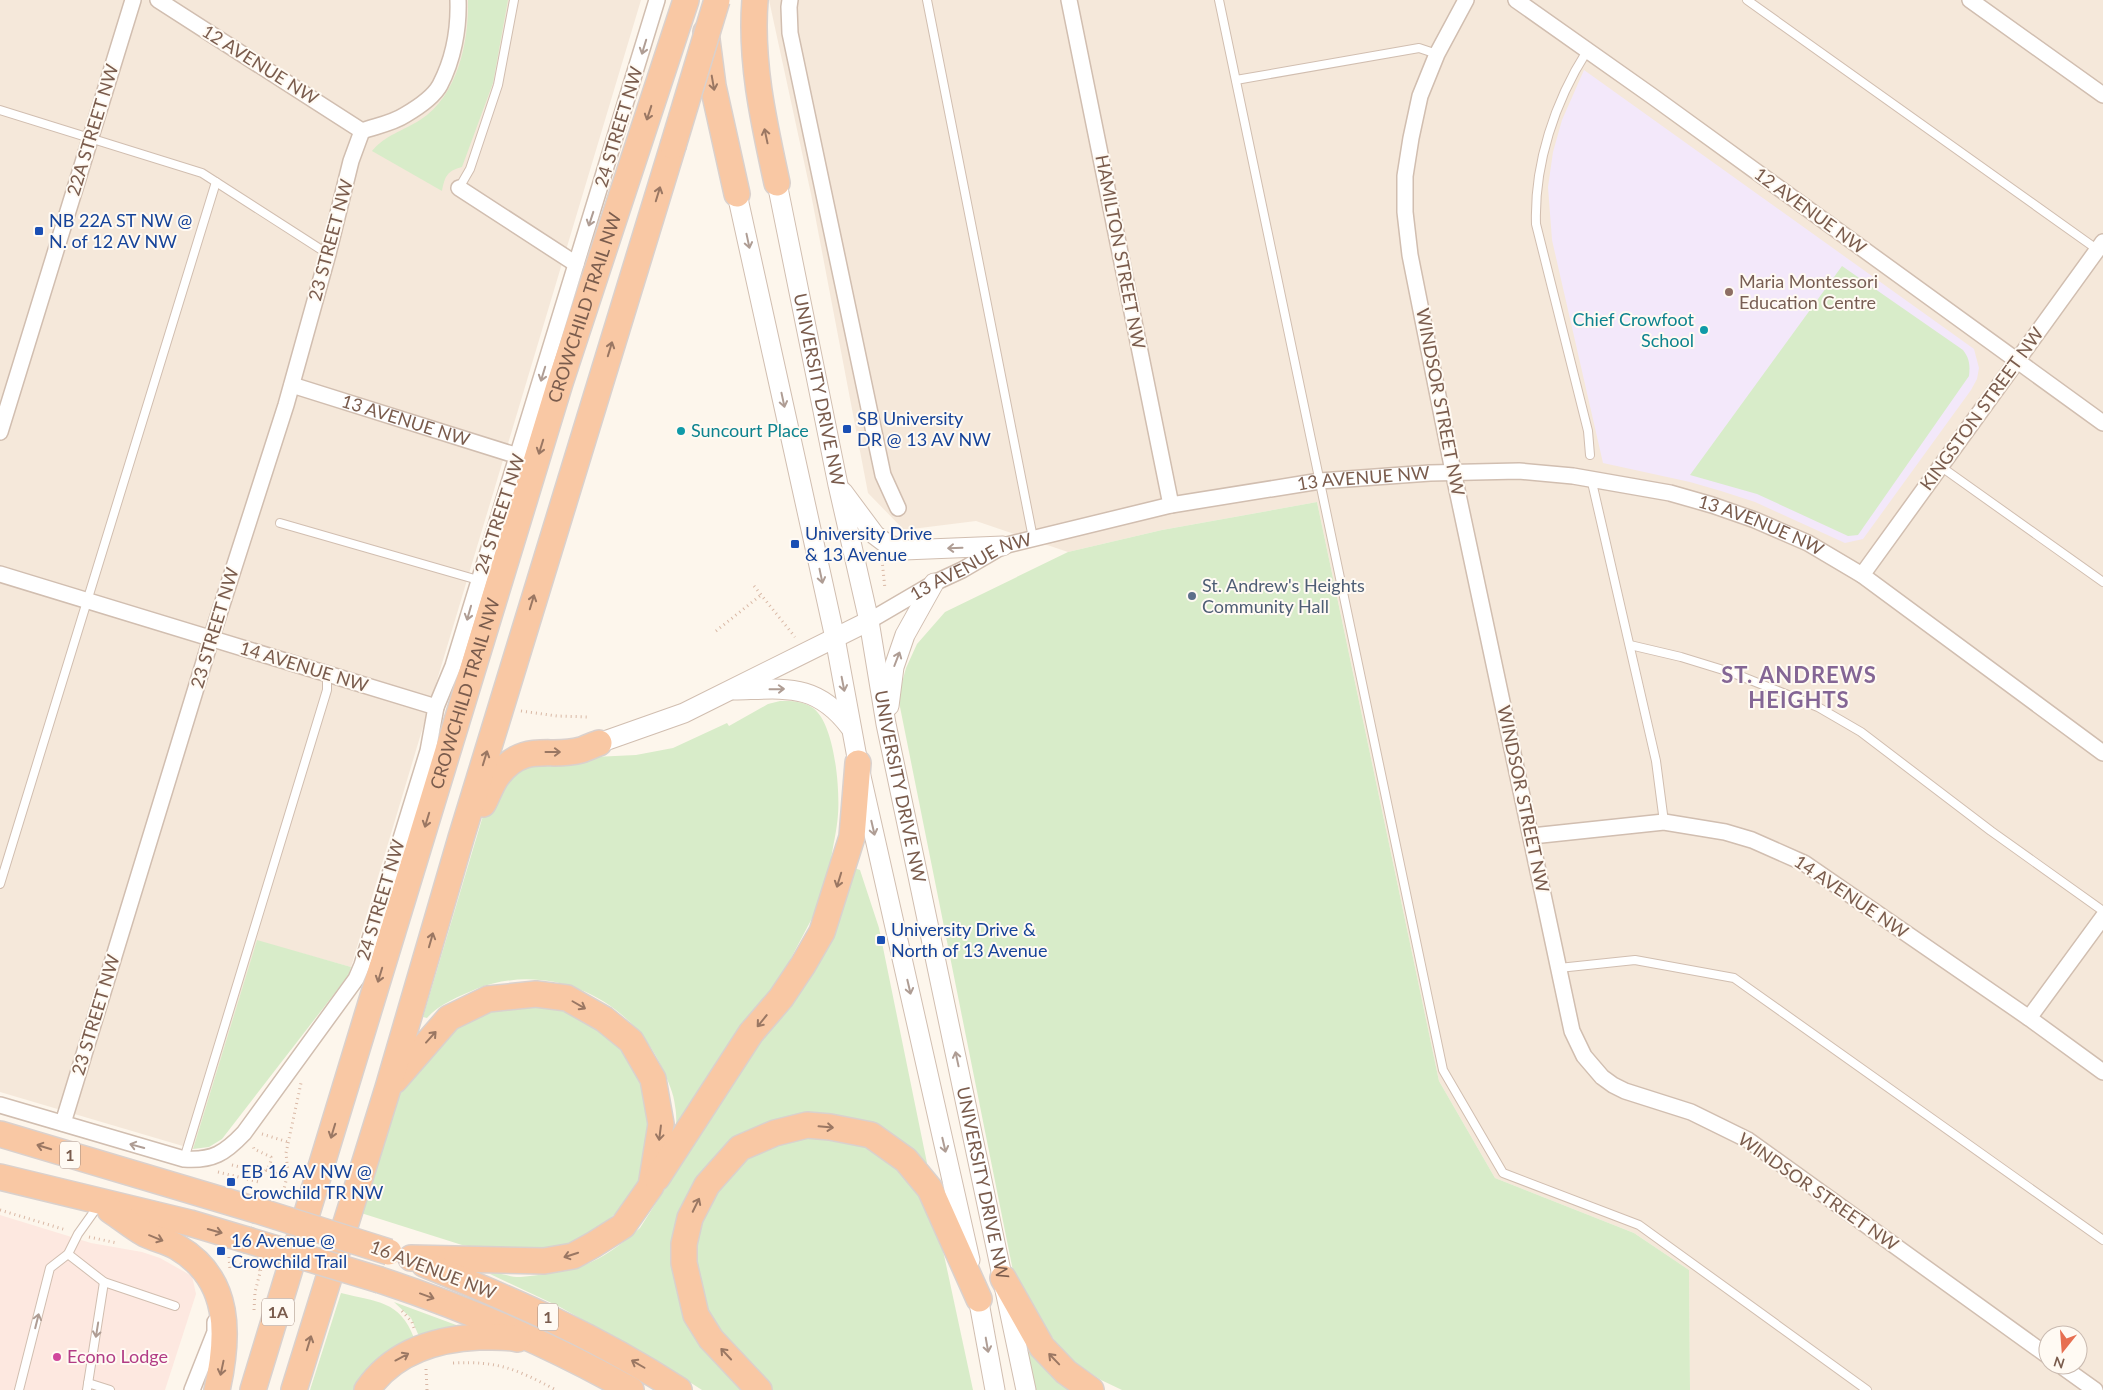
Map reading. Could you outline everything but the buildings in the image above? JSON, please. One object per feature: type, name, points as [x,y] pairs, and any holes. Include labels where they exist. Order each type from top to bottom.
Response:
[{"type":"highway","name":"CROWCHILD TRAIL NW","points":[[253,1390],[557,393],[686,0]]},
{"type":"highway","points":[[701,0],[713,86],[737,194]]},
{"type":"highway","name":"CROWCHILD TRAIL NW","points":[[294,1390],[388,1088],[461,838],[716,0]]},
{"type":"highway","points":[[755,0],[753,24],[759,103],[777,184]]},
{"type":"highway","points":[[461,838],[483,804],[499,774],[511,763],[525,754],[540,751],[580,750],[599,743]]},
{"type":"highway","points":[[400,1255],[544,1261],[573,1256],[622,1226],[651,1186],[752,1034],[781,998],[822,932],[852,837],[858,763]]},
{"type":"highway","points":[[388,1088],[449,1018],[488,999],[536,994],[567,998],[604,1019],[631,1041],[653,1079],[661,1124],[651,1186]]},
{"type":"highway","points":[[759,1390],[711,1339],[696,1315],[684,1263],[684,1244],[690,1218],[707,1185],[740,1148],[775,1133],[807,1125],[830,1126],[871,1136],[906,1160],[930,1189],[979,1299]]},
{"type":"highway","name":"16 AVENUE NW","points":[[0,1134],[400,1255],[571,1328],[616,1351],[678,1390]]},
{"type":"highway","name":"16 AVENUE NW","points":[[0,1177],[100,1203],[190,1223],[380,1280],[472,1313],[545,1344],[631,1390]]},
{"type":"highway","points":[[100,1203],[145,1234],[177,1247],[203,1267],[215,1286],[224,1316],[226,1336],[217,1390]]},
{"type":"highway","points":[[1002,1278],[1042,1347],[1066,1372],[1091,1390]]},
{"type":"highway","points":[[367,1390],[374,1380],[395,1360],[421,1347],[437,1342],[505,1336],[545,1344]]},
{"type":"street","name":"22A STREET NW","points":[[0,432],[133,0]]},
{"type":"street","name":"12 AVENUE NW","points":[[158,0],[362,131]]},
{"type":"street","points":[[362,131],[403,116],[428,99],[439,86],[454,46],[457,29],[458,0]]},
{"type":"street","name":"24 STREET NW","points":[[184,1159],[210,1158],[222,1154],[244,1133],[356,979],[362,965],[428,751],[436,707],[453,666],[658,0]]},
{"type":"street","points":[[790,0],[790,33],[883,475],[898,508]]},
{"type":"street","name":"HAMILTON STREET NW","points":[[1069,0],[1172,505]]},
{"type":"street","name":"WINDSOR STREET NW","points":[[1466,0],[1437,54],[1420,96],[1405,176],[1405,212],[1410,255],[1453,471],[1572,1031],[1577,1044],[1584,1056],[1602,1076],[1626,1091],[1691,1112],[1748,1140],[2038,1349]]},
{"type":"street","name":"12 AVENUE NW","points":[[1516,0],[2103,423]]},
{"type":"street","points":[[1970,0],[2103,95]]},
{"type":"street","name":"23 STREET NW","points":[[63,1123],[211,639],[292,385],[351,161],[362,131]]},
{"type":"street","name":"UNIVERSITY DRIVE NW","points":[[777,184],[838,485],[868,621],[886,724],[1026,1390]]},
{"type":"street","points":[[459,188],[576,264]]},
{"type":"street","name":"UNIVERSITY DRIVE NW","points":[[737,194],[835,638],[858,763],[979,1299],[995,1390]]},
{"type":"street","name":"KINGSTON STREET NW","points":[[1862,575],[2101,248]]},
{"type":"street","name":"13 AVENUE NW","points":[[292,385],[518,456]]},
{"type":"street","name":"13 AVENUE NW","points":[[599,743],[684,712],[868,621],[1004,546],[1172,505],[1320,481],[1453,471],[1519,470],[1591,478],[1670,493],[1755,520],[1808,543],[1862,575],[2103,753]]},
{"type":"street","points":[[838,485],[875,535],[887,544],[904,550],[1004,546]]},
{"type":"street","name":"14 AVENUE NW","points":[[0,574],[211,639],[327,672],[436,707]]},
{"type":"street","points":[[886,724],[894,667],[905,635],[934,583]]},
{"type":"street","points":[[728,690],[788,689],[816,695],[828,702],[840,713],[852,729]]},
{"type":"street","name":"14 AVENUE NW","points":[[1532,836],[1664,822],[1725,832],[1761,844],[1804,863],[2029,1018],[2103,1072]]},
{"type":"street","points":[[2029,1018],[2103,917]]},
{"type":"street","points":[[0,1105],[184,1159]]},
{"type":"street","points":[[192,1390],[215,1332],[215,1286]]},
{"type":"street","points":[[2074,1375],[2095,1390]]},
{"type":"lane","points":[[459,188],[470,169],[498,85],[514,0]]},
{"type":"lane","points":[[927,0],[1033,538]]},
{"type":"lane","points":[[1219,0],[1443,1070],[1503,1173],[1639,1225],[1867,1390]]},
{"type":"lane","points":[[1748,0],[2101,248]]},
{"type":"lane","points":[[1236,80],[1419,48],[1437,54]]},
{"type":"lane","points":[[1587,51],[1566,87],[1558,109],[1543,152],[1535,200],[1536,224],[1588,431],[1590,455]]},
{"type":"lane","points":[[0,110],[202,173],[328,254]]},
{"type":"lane","points":[[0,884],[216,182]]},
{"type":"lane","points":[[1940,466],[2103,582]]},
{"type":"lane","points":[[1591,478],[1656,761],[1664,822]]},
{"type":"lane","points":[[280,523],[478,580]]},
{"type":"lane","points":[[1630,645],[1733,674],[1818,707],[1861,732],[1990,830],[2103,911]]},
{"type":"lane","points":[[184,1159],[327,690],[327,672]]},
{"type":"lane","points":[[1559,968],[1635,960],[1734,978],[2103,1240]]},
{"type":"lane","points":[[19,1390],[50,1268],[68,1254],[78,1234],[100,1203]]},
{"type":"lane","points":[[68,1254],[104,1282],[175,1306]]},
{"type":"lane","points":[[104,1282],[88,1387],[110,1390]]},
{"type":"path","points":[[880,592],[886,591],[881,556]]},
{"type":"path","points":[[754,586],[797,640]]},
{"type":"path","points":[[716,631],[761,595]]},
{"type":"path","points":[[521,710],[557,716],[589,717]]},
{"type":"path","points":[[266,1170],[287,1178],[286,1153],[301,1084],[300,1079]]},
{"type":"path","points":[[257,1136],[261,1134],[288,1142]]},
{"type":"path","points":[[226,1173],[227,1168],[231,1165],[263,1174],[271,1162],[271,1157],[254,1149],[255,1141]]},
{"type":"path","points":[[210,1173],[226,1173],[258,1182]]},
{"type":"path","points":[[0,1210],[78,1234],[125,1244]]},
{"type":"path","points":[[230,1261],[260,1270]]},
{"type":"path","points":[[397,1308],[412,1322],[415,1332]]},
{"type":"path","points":[[449,1363],[471,1362],[500,1365],[514,1369],[556,1390]]},
{"type":"path","points":[[425,1364],[427,1390]]},
{"type":"shaded area","points":[[0,0],[641,0],[351,967],[257,941],[193,1149],[0,1092]]},
{"type":"shaded area","points":[[769,0],[2103,0],[2103,1390],[1690,1390],[1689,1270],[1634,1233],[1495,1178],[1439,1081],[1317,502],[1162,530],[1068,552],[976,521],[904,530],[868,493],[811,194]]},
{"type":"shaded area","name":"Maria Montessori Education Centre","points":[[1584,70],[1974,349],[1979,368],[1977,379],[1971,390],[1863,539],[1845,543],[1755,502],[1690,482],[1603,463],[1552,240],[1548,187],[1553,152],[1562,120]]},
{"type":"shaded area","points":[[0,1215],[91,1243],[142,1252],[160,1258],[192,1276],[196,1294],[165,1390],[0,1390]]},
{"type":"green space","points":[[468,0],[508,0],[493,83],[462,167],[450,172],[444,181],[442,191],[372,151],[388,137],[420,120],[433,110],[444,97],[459,66],[463,50],[468,16]]},
{"type":"green space","points":[[1842,266],[1963,350],[1968,360],[1969,369],[1969,376],[1858,535],[1848,536],[1757,494],[1690,475]]},
{"type":"green space","points":[[1317,502],[1439,1081],[1495,1178],[1634,1233],[1689,1270],[1690,1390],[1122,1390],[1101,1380],[1068,1358],[1036,1316],[1015,1281],[898,697],[906,668],[917,644],[945,612],[1068,552],[1162,530]]},
{"type":"green space","points":[[780,701],[797,702],[813,708],[820,716],[831,742],[838,790],[837,820],[831,860],[834,865],[819,905],[780,979],[676,1133],[676,1113],[672,1092],[663,1070],[649,1045],[631,1023],[610,1006],[586,992],[560,983],[532,979],[504,981],[476,989],[444,1005],[427,1018],[423,1017],[482,819],[489,801],[513,769],[573,758],[636,755],[673,748],[727,723],[729,726],[768,704]]},
{"type":"green space","points":[[854,868],[860,870],[879,928],[927,1163],[925,1164],[883,1134],[742,1138],[675,1259],[744,1390],[702,1390],[666,1367],[560,1307],[490,1274],[497,1273],[521,1277],[572,1269],[598,1259],[625,1241],[640,1228],[810,961]]},
{"type":"green space","points":[[257,940],[351,967],[348,976],[222,1139],[209,1147],[193,1149]]},
{"type":"green space","points":[[509,1004],[566,1009],[616,1040],[639,1072],[651,1119],[641,1181],[624,1206],[599,1228],[571,1243],[554,1249],[486,1249],[462,1245],[361,1213],[385,1132],[398,1098],[412,1072],[451,1027]]},
{"type":"green space","points":[[810,1135],[854,1140],[877,1150],[904,1174],[915,1188],[932,1221],[944,1255],[973,1390],[768,1390],[709,1321],[693,1262],[701,1217],[730,1171],[759,1149]]},
{"type":"green space","points":[[341,1293],[376,1301],[394,1309],[402,1316],[414,1338],[358,1390],[310,1390]]},
{"type":"green space","points":[[394,1302],[467,1329],[424,1337],[418,1334],[411,1318]]},
{"type":"green space","points":[[1022,1336],[1059,1382],[1069,1390],[1033,1390]]},
{"type":"place","name":"NB 22A ST NW @ N. of 12 AV NW","points":[[39,231]]},
{"type":"place","name":"Maria Montessori Education Centre","points":[[1729,292]]},
{"type":"place","name":"Chief Crowfoot School","points":[[1704,330]]},
{"type":"place","name":"SB University DR @ 13 AV NW","points":[[847,429]]},
{"type":"place","name":"Suncourt Place","points":[[681,431]]},
{"type":"place","name":"University Drive & 13 Avenue","points":[[795,544]]},
{"type":"place","name":"St. Andrew's Heights Community Hall","points":[[1192,596]]},
{"type":"place","name":"University Drive & North of 13 Avenue","points":[[881,940]]},
{"type":"place","name":"EB 16 AV NW @ Crowchild TR NW","points":[[231,1182]]},
{"type":"place","name":"16 Avenue @ Crowchild Trail","points":[[221,1251]]},
{"type":"place","name":"Econo Lodge","points":[[57,1357]]},
{"type":"district","name":"ST. ANDREWS HEIGHTS","points":[[1799,688]]}]
